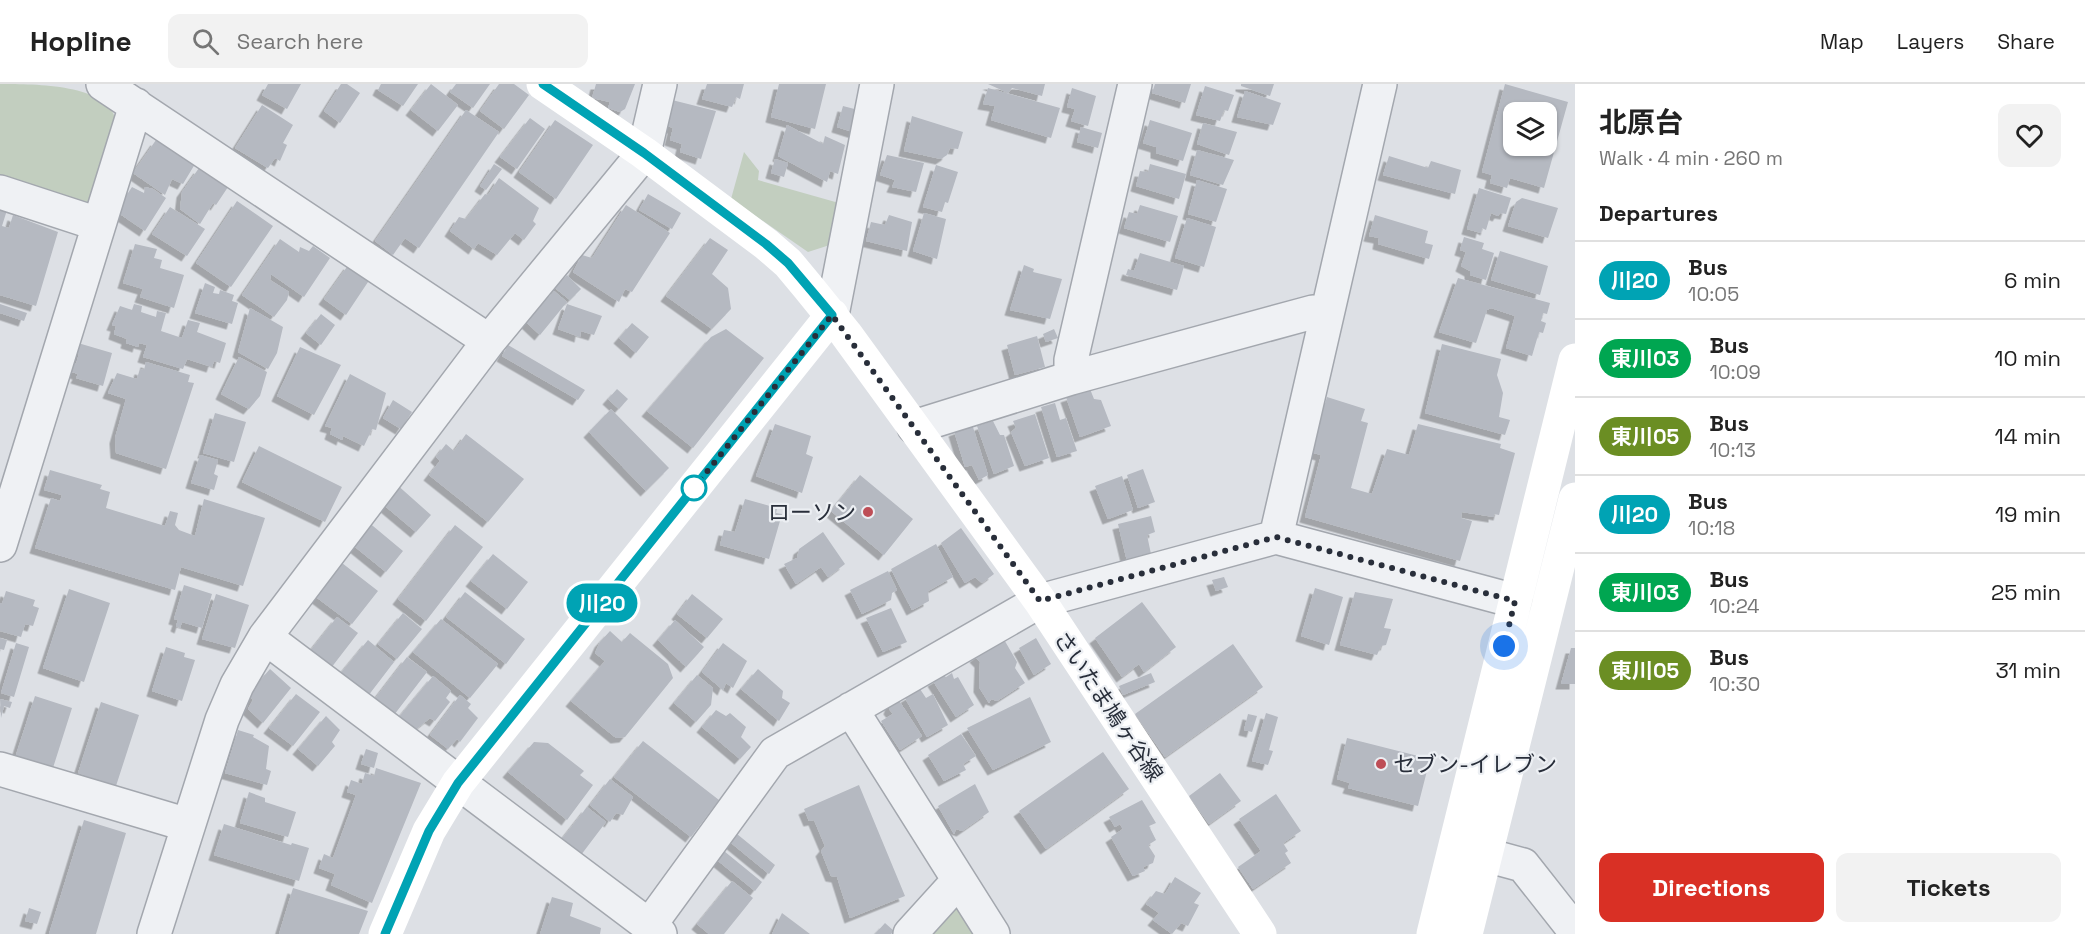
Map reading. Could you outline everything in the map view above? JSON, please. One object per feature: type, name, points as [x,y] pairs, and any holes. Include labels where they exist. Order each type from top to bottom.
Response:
[{"type":"street","points":[[103,84],[489,341]]},
{"type":"street","name":"さいたま鳩ヶ谷線","points":[[543,84],[644,153],[788,263],[832,315],[1040,601],[1257,933]]},
{"type":"street","points":[[154,934],[222,720],[237,685],[265,637],[489,341],[644,153],[660,84]]},
{"type":"street","points":[[385,934],[424,840],[458,783],[832,315],[877,84]]},
{"type":"street","points":[[1071,378],[1071,360],[1135,84]]},
{"type":"street","points":[[1276,537],[1380,84]]},
{"type":"street","points":[[0,545],[136,105]]},
{"type":"street","points":[[0,192],[98,224]]},
{"type":"street","points":[[914,427],[1071,378],[1313,312],[1327,314]]},
{"type":"street","points":[[1433,934],[1575,360]]},
{"type":"street","points":[[1466,934],[1568,558],[1575,499]]},
{"type":"street","points":[[265,637],[655,930],[775,753],[1040,601],[1276,537],[1515,601]]},
{"type":"street","points":[[851,710],[993,934]]},
{"type":"street","points":[[0,769],[188,825]]},
{"type":"street","points":[[1486,855],[1523,865],[1575,931]]},
{"type":"street","points":[[910,934],[959,880]]},
{"type":"green space","points":[[0,84],[69,89],[86,93],[100,100],[110,109],[116,121],[116,128],[93,202],[82,206],[0,181]]},
{"type":"green space","points":[[744,152],[759,171],[758,180],[846,205],[836,243],[808,252],[731,199]]},
{"type":"green space","points":[[950,900],[986,934],[917,934]]},
{"type":"building","points":[[268,84],[301,84],[287,109],[262,95]]},
{"type":"building","points":[[341,84],[347,84],[360,93],[340,123],[324,111]]},
{"type":"building","points":[[381,84],[418,84],[403,106],[378,90]]},
{"type":"building","points":[[431,84],[458,105],[438,131],[411,110]]},
{"type":"building","points":[[456,84],[490,84],[473,108],[450,92]]},
{"type":"building","points":[[499,84],[514,84],[529,95],[504,129],[480,111]]},
{"type":"building","points":[[596,84],[635,84],[625,109],[620,112],[608,108],[610,102],[592,98]]},
{"type":"building","points":[[707,84],[744,84],[740,99],[736,97],[732,107],[702,99]]},
{"type":"building","points":[[779,84],[826,84],[815,129],[771,117]]},
{"type":"building","points":[[988,84],[1045,84],[1042,96],[1012,88],[1008,93]]},
{"type":"building","points":[[1155,84],[1191,84],[1185,103],[1152,93]]},
{"type":"building","points":[[1241,84],[1274,84],[1270,96],[1241,86]]},
{"type":"building","points":[[1505,84],[1568,102],[1557,141],[1557,102],[1503,102],[1503,156],[1553,156],[1544,188],[1510,178],[1507,188],[1490,183],[1492,175],[1482,172]]},
{"type":"building","points":[[1205,86],[1234,95],[1228,111],[1224,110],[1220,121],[1196,115]]},
{"type":"building","points":[[988,88],[1060,108],[1051,138],[991,120],[995,106],[983,104]]},
{"type":"building","points":[[1072,88],[1096,96],[1088,126],[1071,121],[1075,109],[1067,107]]},
{"type":"building","points":[[1245,91],[1281,103],[1273,125],[1237,117]]},
{"type":"building","points":[[672,100],[716,111],[701,159],[680,152],[682,144],[670,140],[673,128],[665,125]]},
{"type":"building","points":[[262,105],[293,125],[283,143],[287,145],[280,161],[275,158],[268,168],[235,148]]},
{"type":"building","points":[[843,106],[862,111],[856,133],[837,127]]},
{"type":"building","points":[[466,110],[499,132],[419,248],[405,238],[393,255],[375,241]]},
{"type":"building","points":[[912,116],[963,132],[958,149],[950,148],[947,155],[941,159],[904,151]]},
{"type":"building","points":[[530,118],[545,129],[517,169],[500,157]]},
{"type":"building","points":[[555,120],[593,145],[556,199],[519,172]]},
{"type":"building","points":[[1150,120],[1192,133],[1183,161],[1156,153],[1156,147],[1143,143]]},
{"type":"building","points":[[1203,123],[1237,132],[1229,155],[1197,144]]},
{"type":"building","points":[[787,125],[823,144],[825,136],[845,145],[838,174],[830,171],[827,182],[778,156]]},
{"type":"building","points":[[1081,127],[1102,133],[1098,148],[1077,142]]},
{"type":"building","points":[[156,140],[195,164],[183,184],[172,179],[165,195],[133,173]]},
{"type":"building","points":[[1197,150],[1234,160],[1223,185],[1190,175]]},
{"type":"building","points":[[887,155],[924,163],[916,192],[892,187],[895,180],[880,175]]},
{"type":"building","points":[[1389,156],[1428,168],[1431,161],[1461,170],[1455,194],[1383,175]]},
{"type":"building","points":[[775,159],[788,163],[784,177],[771,173]]},
{"type":"building","points":[[494,164],[502,169],[486,190],[480,186]]},
{"type":"building","points":[[1150,164],[1186,174],[1179,199],[1136,186],[1140,171],[1148,172]]},
{"type":"building","points":[[936,165],[958,172],[948,203],[945,202],[942,212],[923,207]]},
{"type":"building","points":[[199,168],[228,187],[216,205],[213,203],[200,224],[180,209],[182,192]]},
{"type":"building","points":[[499,178],[539,208],[533,221],[536,224],[524,240],[515,233],[497,255],[478,243],[474,249],[450,231],[459,217],[466,219],[485,194],[488,195]]},
{"type":"building","points":[[1197,180],[1227,189],[1216,222],[1188,214]]},
{"type":"building","points":[[132,187],[144,193],[145,187],[153,189],[166,198],[145,231],[120,214],[124,199]]},
{"type":"building","points":[[1479,188],[1511,198],[1506,214],[1500,213],[1498,216],[1491,213],[1486,230],[1482,228],[1481,233],[1467,229]]},
{"type":"building","points":[[648,194],[681,213],[672,229],[639,210]]},
{"type":"building","points":[[1522,198],[1558,208],[1548,238],[1508,226],[1516,202]]},
{"type":"building","points":[[237,201],[273,226],[231,287],[196,263]]},
{"type":"building","points":[[626,205],[670,233],[632,292],[625,289],[619,302],[573,272],[582,255],[592,258]]},
{"type":"building","points":[[1140,205],[1178,216],[1170,242],[1124,228],[1129,212],[1137,214]]},
{"type":"building","points":[[170,207],[205,229],[187,256],[152,234]]},
{"type":"building","points":[[0,208],[7,210],[2,226],[9,228],[13,215],[58,232],[36,306],[0,295]]},
{"type":"building","points":[[924,213],[946,219],[937,259],[913,251]]},
{"type":"building","points":[[889,215],[912,222],[907,251],[866,241],[871,222],[885,225]]},
{"type":"building","points":[[1375,215],[1428,231],[1425,243],[1433,245],[1429,259],[1378,244],[1379,238],[1369,236]]},
{"type":"building","points":[[1187,218],[1216,227],[1204,267],[1175,258]]},
{"type":"building","points":[[1464,237],[1484,243],[1482,249],[1494,253],[1486,280],[1470,275],[1470,271],[1461,266],[1466,252],[1460,250]]},
{"type":"building","points":[[710,238],[728,250],[712,274],[728,288],[731,309],[712,329],[666,296]]},
{"type":"building","points":[[280,239],[299,252],[300,247],[309,251],[313,246],[330,258],[304,297],[271,274],[270,280],[289,292],[287,300],[274,317],[242,295]]},
{"type":"building","points":[[135,244],[157,249],[154,258],[162,260],[160,268],[184,275],[174,308],[140,297],[143,289],[123,283]]},
{"type":"building","points":[[1500,251],[1548,266],[1540,295],[1491,280]]},
{"type":"building","points":[[1140,253],[1184,266],[1177,290],[1126,275],[1128,269],[1134,271]]},
{"type":"building","points":[[349,264],[370,279],[346,315],[324,299]]},
{"type":"building","points":[[1024,265],[1034,269],[1033,272],[1062,279],[1050,319],[1010,310]]},
{"type":"building","points":[[567,275],[581,289],[570,300],[555,288]]},
{"type":"building","points":[[1458,278],[1550,303],[1547,314],[1543,313],[1541,321],[1546,323],[1543,333],[1539,332],[1532,356],[1506,348],[1515,316],[1491,308],[1487,310],[1476,343],[1439,332]]},
{"type":"building","points":[[205,283],[215,287],[213,293],[219,294],[220,290],[234,295],[232,301],[238,303],[232,324],[195,313]]},
{"type":"building","points":[[554,291],[567,302],[540,335],[526,322]]},
{"type":"building","points":[[0,304],[27,313],[24,321],[0,313]]},
{"type":"building","points":[[134,304],[142,306],[141,312],[156,317],[157,311],[166,313],[161,331],[182,338],[188,320],[200,323],[197,332],[226,343],[220,363],[214,361],[212,367],[187,359],[183,369],[143,357],[147,345],[139,343],[138,347],[126,343],[127,339],[114,334],[116,326],[112,325],[120,306],[132,310]]},
{"type":"building","points":[[567,304],[602,316],[594,335],[581,331],[580,337],[558,329]]},
{"type":"building","points":[[250,308],[283,327],[277,353],[268,369],[238,352]]},
{"type":"building","points":[[321,314],[335,325],[321,345],[306,333]]},
{"type":"building","points":[[632,323],[649,337],[636,353],[619,338]]},
{"type":"building","points":[[726,329],[764,358],[693,448],[647,411],[711,337]]},
{"type":"building","points":[[1054,329],[1058,338],[1046,342],[1043,334]]},
{"type":"building","points":[[1037,336],[1045,367],[1015,375],[1007,345]]},
{"type":"building","points":[[78,343],[112,353],[103,386],[76,378],[78,374],[69,371],[72,363],[76,364],[79,354],[75,353]]},
{"type":"building","points":[[1442,344],[1501,359],[1497,375],[1503,393],[1499,417],[1510,420],[1505,435],[1425,413]]},
{"type":"building","points":[[508,345],[585,390],[578,400],[502,356]]},
{"type":"building","points":[[300,347],[341,365],[314,415],[277,396]]},
{"type":"building","points":[[239,357],[267,372],[260,396],[249,409],[221,394]]},
{"type":"building","points":[[146,362],[190,375],[188,382],[194,383],[166,469],[116,453],[115,438],[126,399],[108,393],[117,373],[137,379],[140,369],[144,370]]},
{"type":"building","points":[[350,374],[386,393],[376,430],[372,429],[364,446],[343,436],[342,440],[330,434],[332,428],[325,426]]},
{"type":"building","points":[[617,389],[628,399],[619,409],[608,399]]},
{"type":"building","points":[[1090,389],[1094,399],[1101,400],[1111,426],[1080,437],[1066,397]]},
{"type":"building","points":[[1327,397],[1365,409],[1361,421],[1368,423],[1351,488],[1372,494],[1387,449],[1409,455],[1418,424],[1501,444],[1500,448],[1515,453],[1499,515],[1494,514],[1494,517],[1462,512],[1461,518],[1472,521],[1460,561],[1305,517],[1321,455],[1310,452]]},
{"type":"building","points":[[393,400],[412,412],[401,429],[383,418]]},
{"type":"building","points":[[1055,403],[1060,420],[1066,418],[1077,451],[1057,457],[1041,407]]},
{"type":"building","points":[[611,409],[669,468],[646,491],[589,432]]},
{"type":"building","points":[[215,413],[246,422],[234,462],[203,453]]},
{"type":"building","points":[[1035,414],[1049,458],[1025,466],[1011,432],[1016,428],[1013,421]]},
{"type":"building","points":[[993,421],[1000,435],[1004,435],[1014,466],[994,474],[977,426]]},
{"type":"building","points":[[775,424],[811,436],[806,454],[813,457],[802,493],[756,476]]},
{"type":"building","points":[[972,424],[988,475],[979,480],[972,465],[965,467],[954,431]]},
{"type":"building","points":[[466,434],[524,479],[488,522],[429,475],[440,461],[436,457],[446,444],[454,451]]},
{"type":"building","points":[[259,446],[342,487],[325,522],[242,482]]},
{"type":"building","points":[[200,455],[218,460],[214,474],[218,476],[214,490],[191,483]]},
{"type":"building","points":[[1143,469],[1155,502],[1138,508],[1127,475]]},
{"type":"building","points":[[50,470],[102,485],[100,489],[110,492],[106,508],[165,526],[170,511],[178,513],[175,525],[179,530],[195,536],[204,499],[265,518],[243,586],[181,567],[175,590],[35,548],[51,498],[60,501],[62,495],[44,490]]},
{"type":"building","points":[[860,475],[913,519],[884,555],[831,511]]},
{"type":"building","points":[[1122,476],[1133,510],[1108,519],[1095,486]]},
{"type":"building","points":[[395,483],[431,515],[416,532],[379,501]]},
{"type":"building","points":[[745,499],[777,508],[776,513],[782,514],[769,559],[720,545],[724,530],[735,532]]},
{"type":"building","points":[[1151,516],[1155,532],[1147,535],[1151,554],[1127,561],[1118,524]]},
{"type":"building","points":[[367,521],[403,551],[386,572],[349,542]]},
{"type":"building","points":[[455,525],[483,547],[426,621],[398,599]]},
{"type":"building","points":[[961,528],[994,574],[982,583],[975,577],[965,583],[941,543]]},
{"type":"building","points":[[823,532],[845,564],[828,577],[821,567],[796,584],[784,564],[797,558],[799,549]]},
{"type":"building","points":[[936,544],[953,577],[928,591],[929,601],[912,610],[891,569]]},
{"type":"building","points":[[493,554],[528,582],[507,609],[471,581]]},
{"type":"building","points":[[342,563],[378,591],[352,624],[316,597]]},
{"type":"building","points":[[888,571],[897,590],[892,593],[891,600],[862,614],[850,590]]},
{"type":"building","points":[[1224,577],[1228,587],[1216,591],[1212,580]]},
{"type":"building","points":[[184,585],[212,594],[202,628],[182,622],[180,628],[176,626],[178,620],[174,619]]},
{"type":"building","points":[[1315,588],[1343,597],[1329,645],[1301,636]]},
{"type":"building","points":[[69,589],[110,603],[84,682],[43,668]]},
{"type":"building","points":[[6,591],[35,600],[33,606],[39,608],[33,626],[25,624],[21,637],[0,631],[0,603],[2,604]]},
{"type":"building","points":[[465,592],[525,639],[506,664],[446,617]]},
{"type":"building","points":[[1355,592],[1393,599],[1384,628],[1391,629],[1386,645],[1381,646],[1377,655],[1340,645]]},
{"type":"building","points":[[216,594],[249,605],[235,648],[202,639]]},
{"type":"building","points":[[692,594],[723,619],[707,638],[677,614]]},
{"type":"building","points":[[1142,602],[1176,647],[1144,672],[1139,664],[1122,677],[1095,638]]},
{"type":"building","points":[[891,608],[907,642],[883,652],[866,618]]},
{"type":"building","points":[[403,613],[422,629],[397,659],[378,644]]},
{"type":"building","points":[[337,617],[358,633],[331,668],[310,651]]},
{"type":"building","points":[[441,619],[498,664],[470,698],[413,652]]},
{"type":"building","points":[[675,620],[704,647],[686,667],[658,640]]},
{"type":"building","points":[[610,631],[622,642],[630,633],[668,664],[673,678],[625,737],[616,738],[571,701],[605,661],[595,653],[600,642]]},
{"type":"building","points":[[1002,636],[1017,662],[1015,668],[1025,683],[997,701],[991,699],[989,703],[979,687],[980,662],[975,657]]},
{"type":"building","points":[[0,638],[7,640],[4,650],[0,649]]},
{"type":"building","points":[[1036,638],[1051,664],[1034,675],[1019,648]]},
{"type":"building","points":[[368,640],[394,662],[368,696],[340,674]]},
{"type":"building","points":[[16,643],[29,647],[14,697],[1,693]]},
{"type":"building","points":[[723,643],[747,661],[733,688],[726,683],[723,690],[702,672]]},
{"type":"building","points":[[1233,644],[1263,687],[1165,757],[1135,714]]},
{"type":"building","points":[[166,647],[185,653],[184,657],[195,660],[182,701],[152,691]]},
{"type":"building","points":[[1571,648],[1575,648],[1575,684],[1561,684]]},
{"type":"building","points":[[407,657],[427,672],[394,715],[374,700]]},
{"type":"building","points":[[270,669],[291,688],[263,723],[248,709],[253,700],[248,694]]},
{"type":"building","points":[[758,669],[783,691],[782,698],[790,703],[779,721],[741,689]]},
{"type":"building","points":[[952,673],[954,679],[958,677],[974,705],[956,717],[933,681]]},
{"type":"building","points":[[1151,673],[1155,682],[1123,695],[1119,686]]},
{"type":"building","points":[[697,675],[713,688],[711,705],[696,722],[674,703]]},
{"type":"building","points":[[433,676],[451,691],[446,698],[450,702],[435,721],[430,718],[415,730],[399,717]]},
{"type":"building","points":[[920,689],[926,698],[933,694],[948,725],[927,737],[905,698]]},
{"type":"building","points":[[296,694],[320,712],[293,746],[269,728]]},
{"type":"building","points":[[460,695],[471,704],[468,708],[478,718],[460,742],[457,739],[448,749],[430,735]]},
{"type":"building","points":[[35,696],[72,708],[52,771],[15,758]]},
{"type":"building","points":[[1030,697],[1051,742],[993,770],[967,728]]},
{"type":"building","points":[[0,699],[12,702],[10,708],[4,706],[1,718]]},
{"type":"building","points":[[898,699],[922,736],[900,750],[881,721],[893,714],[889,709],[891,703]]},
{"type":"building","points":[[101,702],[139,715],[116,786],[78,773]]},
{"type":"building","points":[[716,710],[726,716],[730,713],[746,727],[741,737],[751,747],[740,759],[702,727]]},
{"type":"building","points":[[1266,713],[1278,717],[1269,750],[1273,751],[1268,765],[1252,761]]},
{"type":"building","points":[[1248,714],[1257,716],[1252,732],[1244,730]]},
{"type":"building","points":[[326,716],[340,730],[332,742],[335,746],[318,766],[298,749]]},
{"type":"building","points":[[238,730],[254,735],[253,737],[269,746],[266,769],[271,771],[267,785],[225,773]]},
{"type":"building","points":[[961,734],[976,756],[963,764],[966,770],[944,781],[928,755]]},
{"type":"building","points":[[1347,738],[1430,759],[1418,806],[1348,788],[1350,783],[1337,779]]},
{"type":"building","points":[[643,741],[719,800],[691,837],[614,777]]},
{"type":"building","points":[[534,742],[548,743],[584,771],[580,775],[593,785],[567,820],[508,772]]},
{"type":"building","points":[[366,749],[378,753],[374,768],[361,764]]},
{"type":"building","points":[[1103,752],[1129,789],[1046,849],[1019,811]]},
{"type":"building","points":[[376,768],[421,783],[372,903],[331,885],[335,874],[319,868],[324,854],[333,858],[356,795],[347,792],[351,780],[362,784],[365,773],[374,776]]},
{"type":"building","points":[[1220,773],[1241,801],[1209,824],[1189,796]]},
{"type":"building","points":[[610,779],[633,797],[623,815],[616,813],[610,822],[590,805]]},
{"type":"building","points":[[975,784],[989,812],[962,831],[956,829],[954,834],[938,806]]},
{"type":"building","points":[[859,785],[905,896],[850,918],[837,877],[831,876],[821,851],[825,846],[814,820],[809,821],[804,809]]},
{"type":"building","points":[[249,792],[265,798],[265,802],[296,812],[288,837],[240,823]]},
{"type":"building","points":[[1276,794],[1301,831],[1283,843],[1288,851],[1285,853],[1291,863],[1253,889],[1238,867],[1261,851],[1239,819]]},
{"type":"building","points":[[1142,800],[1156,823],[1149,826],[1156,840],[1148,845],[1155,856],[1153,863],[1143,867],[1145,871],[1133,876],[1111,837],[1123,829],[1120,824],[1115,827],[1109,817]]},
{"type":"building","points":[[587,807],[606,822],[581,855],[562,839]]},
{"type":"building","points":[[84,820],[126,833],[96,934],[49,934]]},
{"type":"building","points":[[224,824],[291,845],[292,843],[309,848],[299,881],[214,855]]},
{"type":"building","points":[[737,834],[775,865],[769,874],[730,842]]},
{"type":"building","points":[[724,851],[762,882],[755,891],[717,860]]},
{"type":"building","points":[[1175,877],[1201,893],[1194,903],[1199,905],[1188,926],[1181,923],[1172,934],[1153,920],[1159,913],[1146,904],[1156,891],[1165,894]]},
{"type":"building","points":[[732,881],[753,898],[724,934],[709,934],[697,924]]},
{"type":"building","points":[[293,888],[368,911],[359,934],[279,934]]},
{"type":"building","points":[[552,897],[573,903],[570,916],[601,928],[600,934],[540,934]]},
{"type":"building","points":[[29,908],[41,912],[37,924],[25,921]]},
{"type":"building","points":[[782,913],[810,934],[772,934]]},
{"type":"building","points":[[885,923],[894,931],[891,934],[875,934]]},
{"type":"bus line","name":"川20","points":[[385,934],[411,867],[429,831],[458,783],[832,315],[788,263],[766,244],[644,153],[543,84]]},
{"type":"place","name":"ローソン","points":[[868,512]]},
{"type":"place","name":"セブン-イレブン","points":[[1381,764]]},
{"type":"route","points":[[694,488],[832,315],[1040,601],[1276,537],[1515,601],[1504,646]]}]
